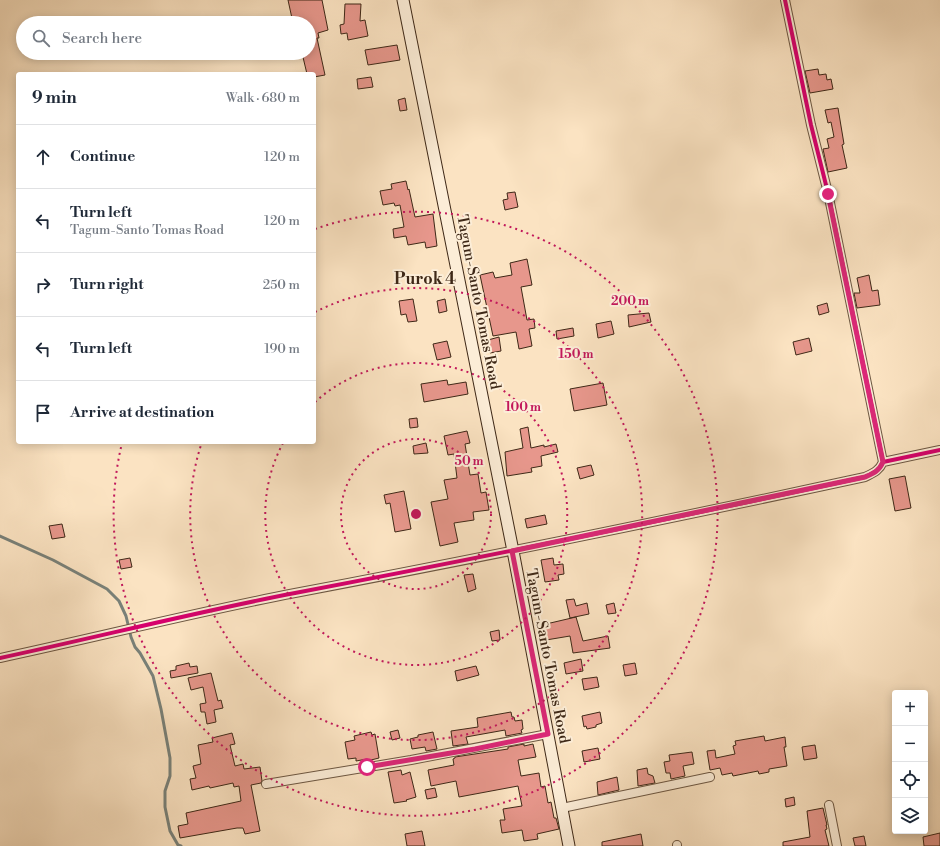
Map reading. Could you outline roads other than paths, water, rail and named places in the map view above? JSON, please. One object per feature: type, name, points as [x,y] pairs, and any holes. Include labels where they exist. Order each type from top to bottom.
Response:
[{"type":"main road","name":"Tagum-Santo Tomas Road","points":[[404,0],[569,846]]},
{"type":"street","points":[[0,658],[294,593],[512,551],[865,477],[881,468],[883,462],[828,194],[811,125],[785,0]]},
{"type":"street","points":[[883,462],[940,450]]},
{"type":"street","points":[[266,784],[411,760],[548,734]]},
{"type":"street","points":[[562,808],[710,777]]},
{"type":"street","points":[[829,805],[838,846]]},
{"type":"waterway","points":[[0,536],[53,560],[107,589],[119,601],[126,616],[135,647],[153,676],[170,758],[170,776],[165,791],[165,807],[170,831],[178,845],[181,846]]},
{"type":"district","name":"Purok 4","points":[[425,278]]}]
